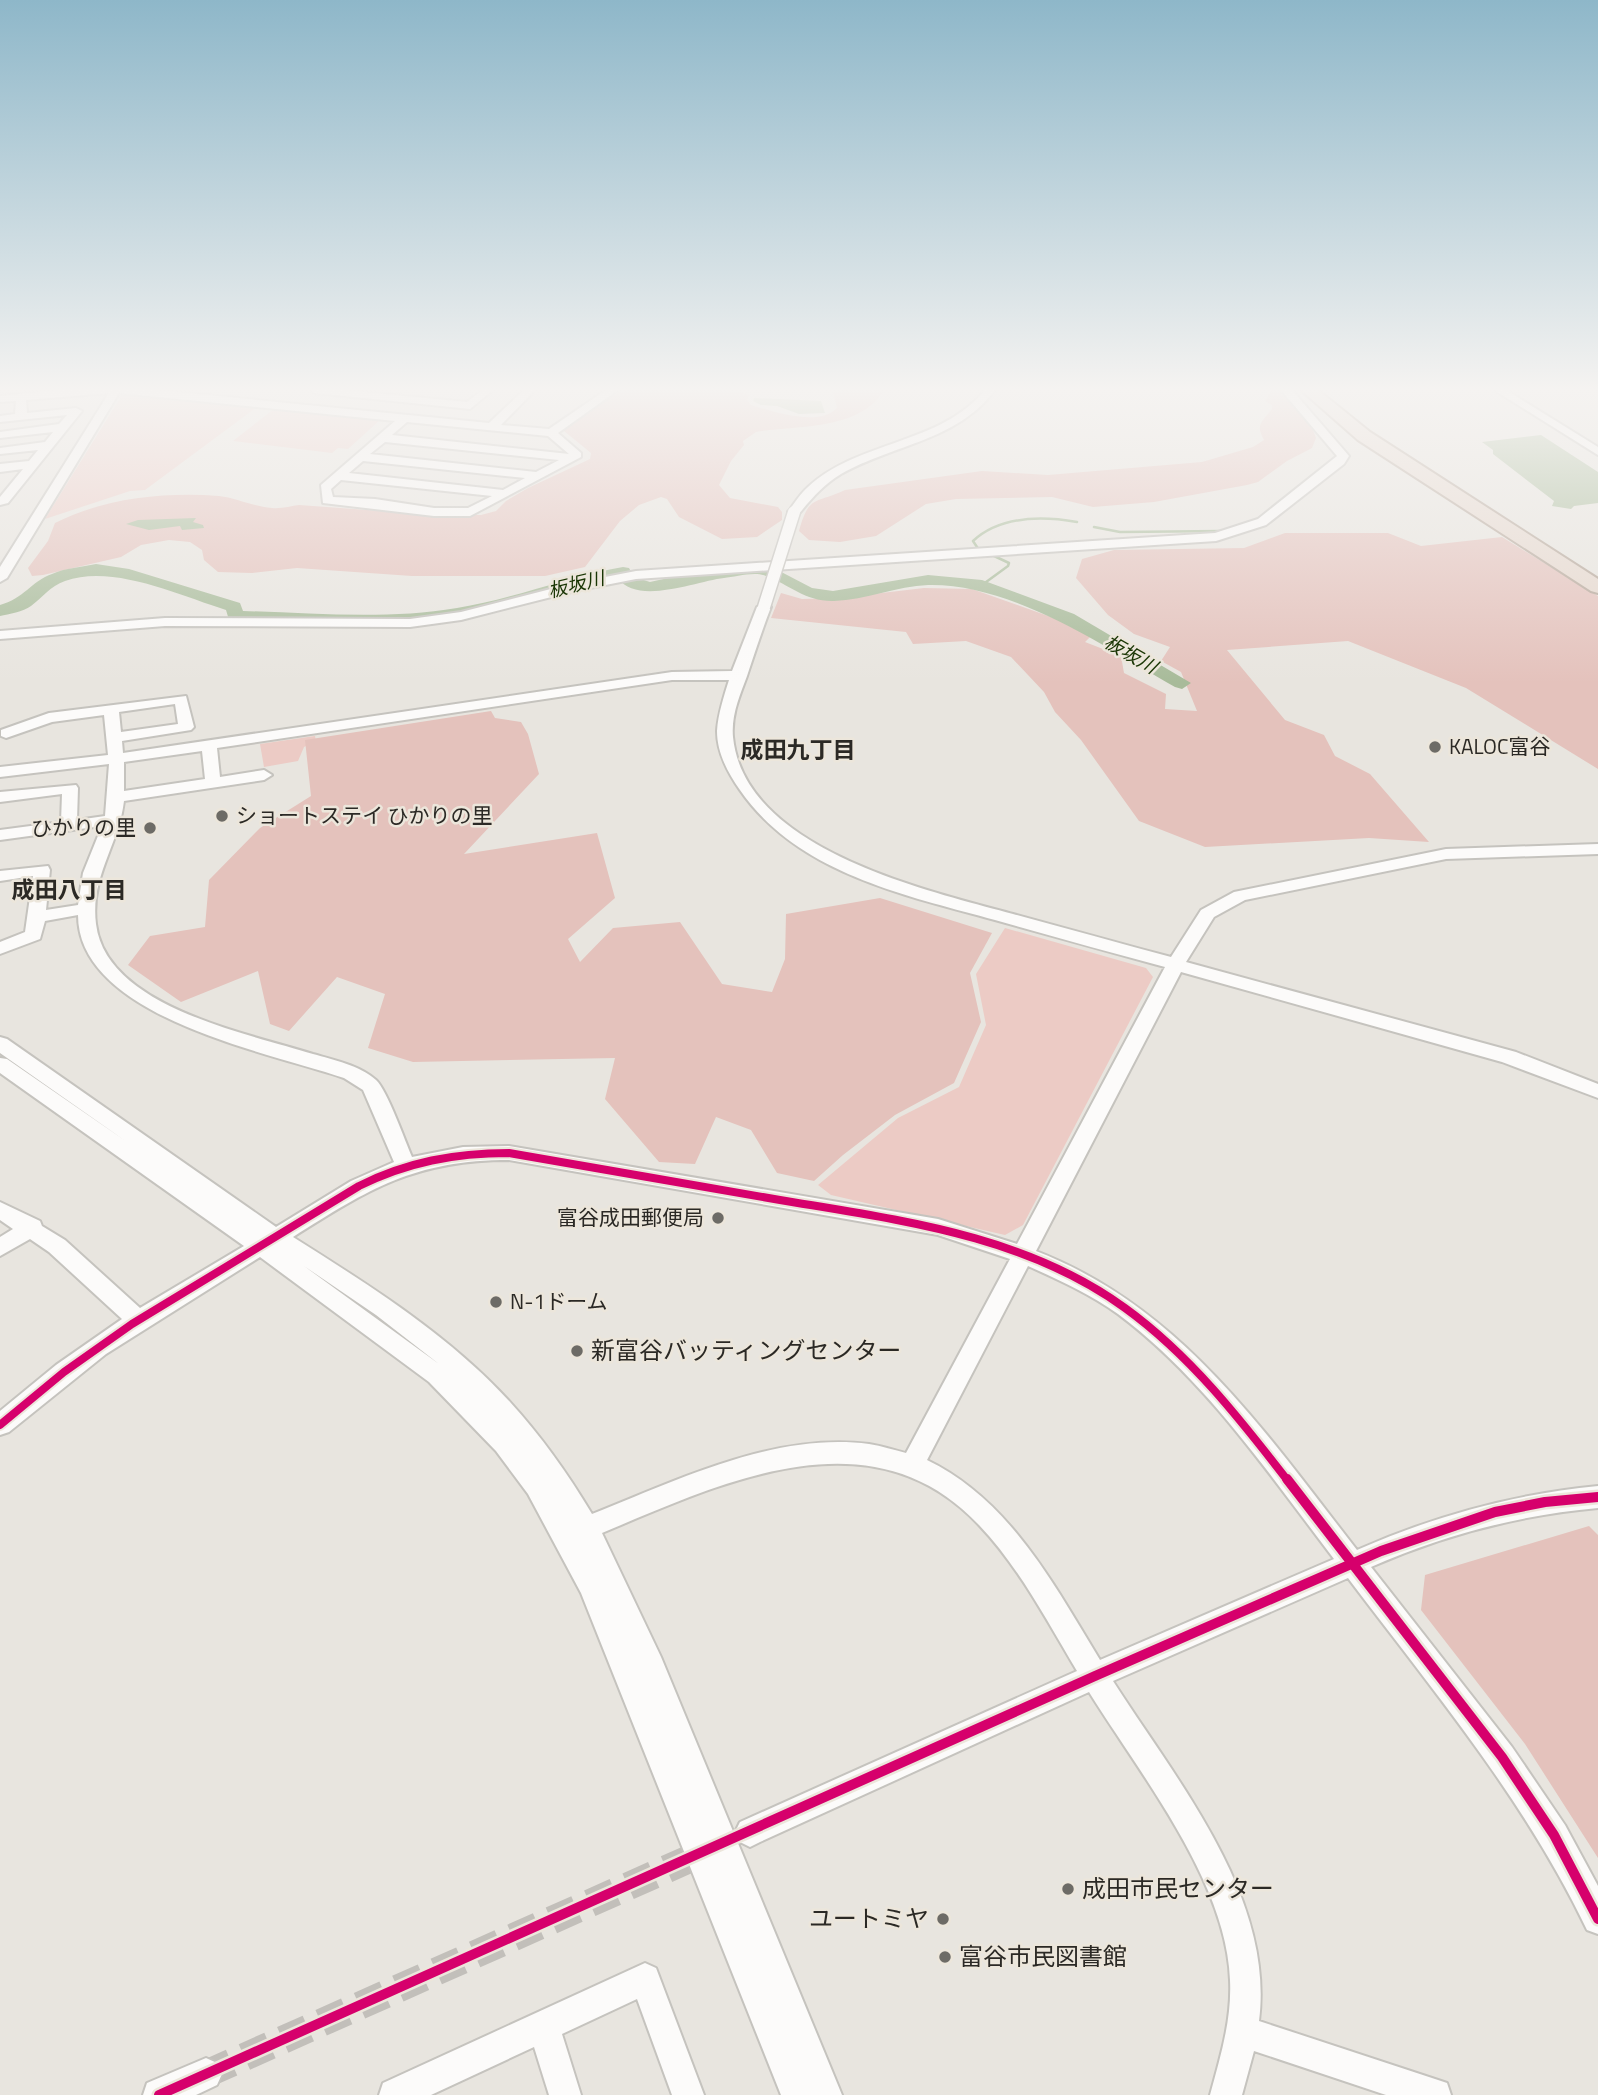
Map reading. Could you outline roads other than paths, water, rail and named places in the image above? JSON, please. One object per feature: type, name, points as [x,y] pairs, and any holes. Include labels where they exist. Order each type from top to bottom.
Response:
[{"type":"highway","points":[[1442,488],[1598,587]]},
{"type":"highway","points":[[1458,488],[1598,575]]},
{"type":"street","points":[[0,501],[4,500],[13,488]]},
{"type":"street","points":[[0,578],[5,561],[48,488]]},
{"type":"street","points":[[5,561],[53,488]]},
{"type":"street","points":[[325,488],[327,500],[375,503],[434,512],[470,512],[513,488]]},
{"type":"street","points":[[452,488],[502,493]]},
{"type":"street","points":[[813,488],[803,497],[794,512],[725,728],[728,751],[735,769],[745,787],[766,813],[814,849],[872,877],[1508,1057],[1598,1091]]},
{"type":"street","points":[[0,635],[165,622],[410,623],[461,616],[618,577],[636,575],[1185,540],[1233,533],[1262,522],[1307,488]]},
{"type":"street","points":[[0,772],[114,760],[672,676],[740,676]]},
{"type":"street","points":[[6,733],[49,718],[181,699],[186,727],[114,738]]},
{"type":"street","points":[[111,709],[116,797],[112,820],[87,887],[85,909],[87,933],[98,956],[112,975],[142,999],[193,1023],[351,1073],[370,1086],[406,1166]]},
{"type":"street","points":[[209,746],[213,783]]},
{"type":"street","points":[[116,797],[264,775]]},
{"type":"street","points":[[0,797],[70,788],[69,826]]},
{"type":"street","points":[[0,835],[112,820]]},
{"type":"street","points":[[912,1465],[1176,964],[1207,914],[1240,896],[1446,854],[1598,849]]},
{"type":"street","points":[[0,876],[42,870],[34,935],[0,948]]},
{"type":"street","points":[[38,917],[85,909]]},
{"type":"street","points":[[0,1043],[267,1242],[437,1375],[505,1444],[537,1487],[592,1589],[797,2095]]},
{"type":"street","points":[[0,1064],[267,1242],[392,1315],[476,1384],[532,1444],[555,1475],[603,1557],[649,1662],[826,2095]]},
{"type":"street","points":[[0,1425],[90,1352],[138,1320],[355,1189],[406,1166],[439,1157],[473,1152],[509,1153],[938,1227],[985,1240],[1024,1255],[1123,1307],[1187,1361],[1235,1414],[1499,1750],[1549,1825],[1584,1886],[1598,1919]]},
{"type":"street","points":[[0,1209],[32,1227],[57,1246],[138,1320]]},
{"type":"street","points":[[0,1248],[32,1227]]},
{"type":"street","points":[[587,1528],[771,1460],[806,1453],[845,1452],[912,1465],[964,1497],[993,1522],[1095,1676],[1202,1849],[1229,1906],[1240,1942],[1245,1978],[1244,2032],[1226,2095]]},
{"type":"street","points":[[750,1832],[1353,1563],[1441,1529],[1495,1512],[1545,1502],[1598,1497]]},
{"type":"street","points":[[395,2095],[435,2086],[543,2026],[645,1979],[688,2095]]},
{"type":"street","points":[[543,2026],[565,2095]]},
{"type":"street","points":[[1244,2032],[1435,2095]]},
{"type":"street","points":[[159,2095],[206,2074]]},
{"type":"waterway","points":[[979,550],[973,541],[1009,522],[1036,519],[1077,522]]},
{"type":"waterway","points":[[1094,527],[1120,532],[1222,531]]},
{"type":"waterway","points":[[982,585],[1008,566],[1009,563],[992,555]]},
{"type":"waterway","name":"板坂川","points":[[0,611],[23,604],[41,587],[58,577],[96,569],[123,573],[234,607],[235,616],[347,620],[403,619],[458,613],[500,604],[581,580],[623,572],[628,580],[649,587],[673,584],[704,575],[766,569],[807,592],[833,596],[928,580],[982,585],[1068,618],[1182,683]]},
{"type":"tunnel","points":[[206,2074],[750,1832]]},
{"type":"place","name":"KALOC富谷","points":[[1435,747]]},
{"type":"place","name":"ショートステイ ひかりの里","points":[[222,816]]},
{"type":"place","name":"ひかりの里","points":[[150,828]]},
{"type":"place","name":"富谷成田郵便局","points":[[718,1218]]},
{"type":"place","name":"N-1ドーム","points":[[496,1302]]},
{"type":"place","name":"新富谷バッティングセンター","points":[[577,1351]]},
{"type":"place","name":"成田市民センター","points":[[1068,1889]]},
{"type":"place","name":"ユートミヤ","points":[[943,1919]]},
{"type":"place","name":"富谷市民図書館","points":[[945,1957]]},
{"type":"district","name":"成田九丁目","points":[[798,750]]},
{"type":"district","name":"成田八丁目","points":[[69,890]]}]
